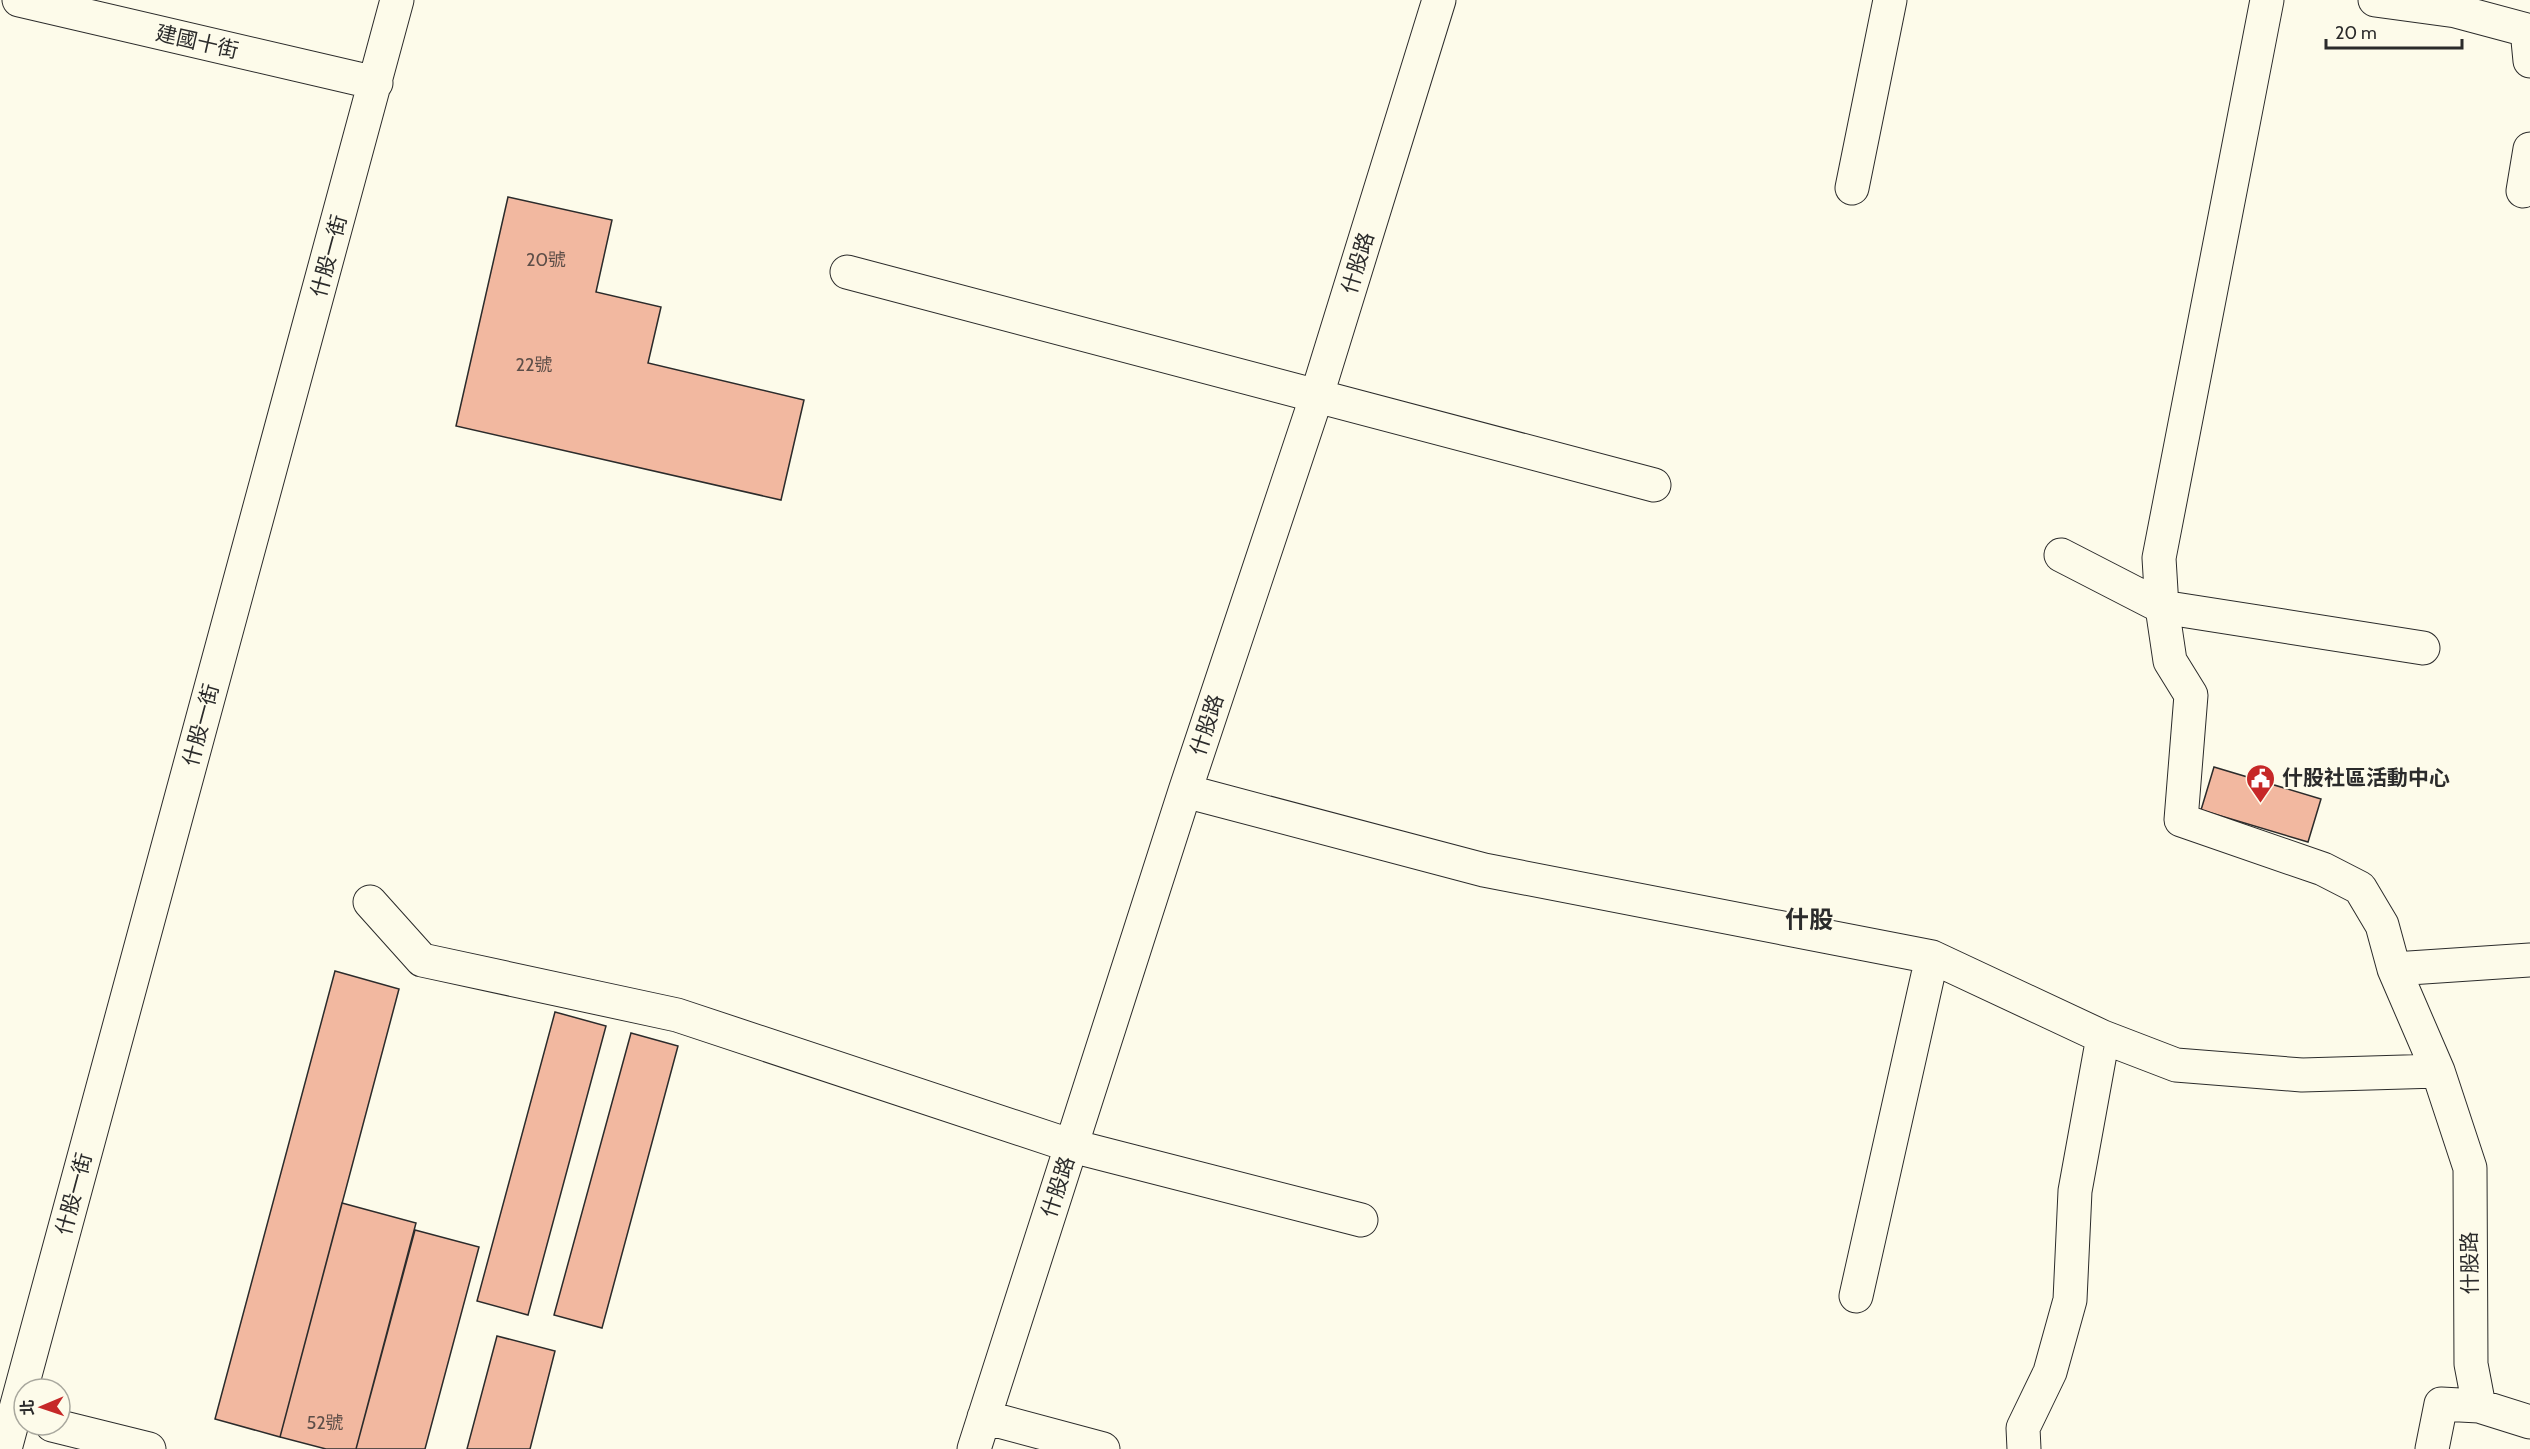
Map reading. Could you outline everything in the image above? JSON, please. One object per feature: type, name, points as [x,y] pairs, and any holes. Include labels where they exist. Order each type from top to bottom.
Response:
[{"type":"street","name":"建國十街","points":[[19,0],[376,83]]},
{"type":"street","name":"什股一街","points":[[22,1377],[376,83],[396,0]]},
{"type":"street","name":"什股路","points":[[974,1449],[1185,791],[1316,398],[1438,0]]},
{"type":"street","points":[[1852,188],[1890,0]]},
{"type":"street","points":[[2162,607],[2159,558],[2267,0]]},
{"type":"street","points":[[2375,0],[2456,11],[2527,30],[2530,61]]},
{"type":"street","points":[[2523,191],[2530,149]]},
{"type":"street","points":[[847,272],[1174,357],[1316,398],[1654,485]]},
{"type":"street","points":[[2061,555],[2162,607],[2423,648]]},
{"type":"street","name":"什股路","points":[[2162,607],[2170,661],[2192,695],[2181,820],[2323,869],[2360,888],[2382,925],[2394,969],[2438,1071],[2470,1168],[2471,1364],[2479,1406]]},
{"type":"street","points":[[1185,791],[1484,870],[1932,957],[2103,1036],[2176,1065],[2302,1076],[2438,1071]]},
{"type":"street","points":[[370,902],[422,960],[676,1015],[1072,1146],[1361,1220]]},
{"type":"street","points":[[1856,1296],[1932,957]]},
{"type":"street","points":[[2394,969],[2530,960]]},
{"type":"street","points":[[2024,1449],[2023,1428],[2050,1372],[2070,1300],[2074,1191],[2103,1036]]},
{"type":"street","points":[[2432,1449],[2441,1404],[2479,1406],[2530,1422]]},
{"type":"street","name":"什股一街","points":[[5,1449],[12,1415]]},
{"type":"street","points":[[984,1417],[1103,1449]]},
{"type":"street","points":[[72,1430],[149,1449]]},
{"type":"building","points":[[508,197],[612,220],[596,292],[661,307],[648,363],[804,400],[781,500],[456,426]]},
{"type":"building","name":"什股社區活動中心","points":[[2214,767],[2321,799],[2308,842],[2201,810]]},
{"type":"building","points":[[335,971],[399,989],[280,1437],[215,1419]]},
{"type":"building","points":[[555,1012],[606,1026],[528,1315],[477,1301]]},
{"type":"building","points":[[631,1033],[678,1046],[602,1328],[554,1315]]},
{"type":"building","points":[[342,1203],[416,1223],[356,1449],[326,1449],[280,1437]]},
{"type":"building","points":[[415,1230],[479,1247],[425,1449],[356,1449]]},
{"type":"building","points":[[497,1336],[555,1351],[530,1449],[467,1449]]},
{"type":"place","name":"什股社區活動中心","points":[[2261,804]]},
{"type":"district","name":"什股","points":[[1809,920]]}]
